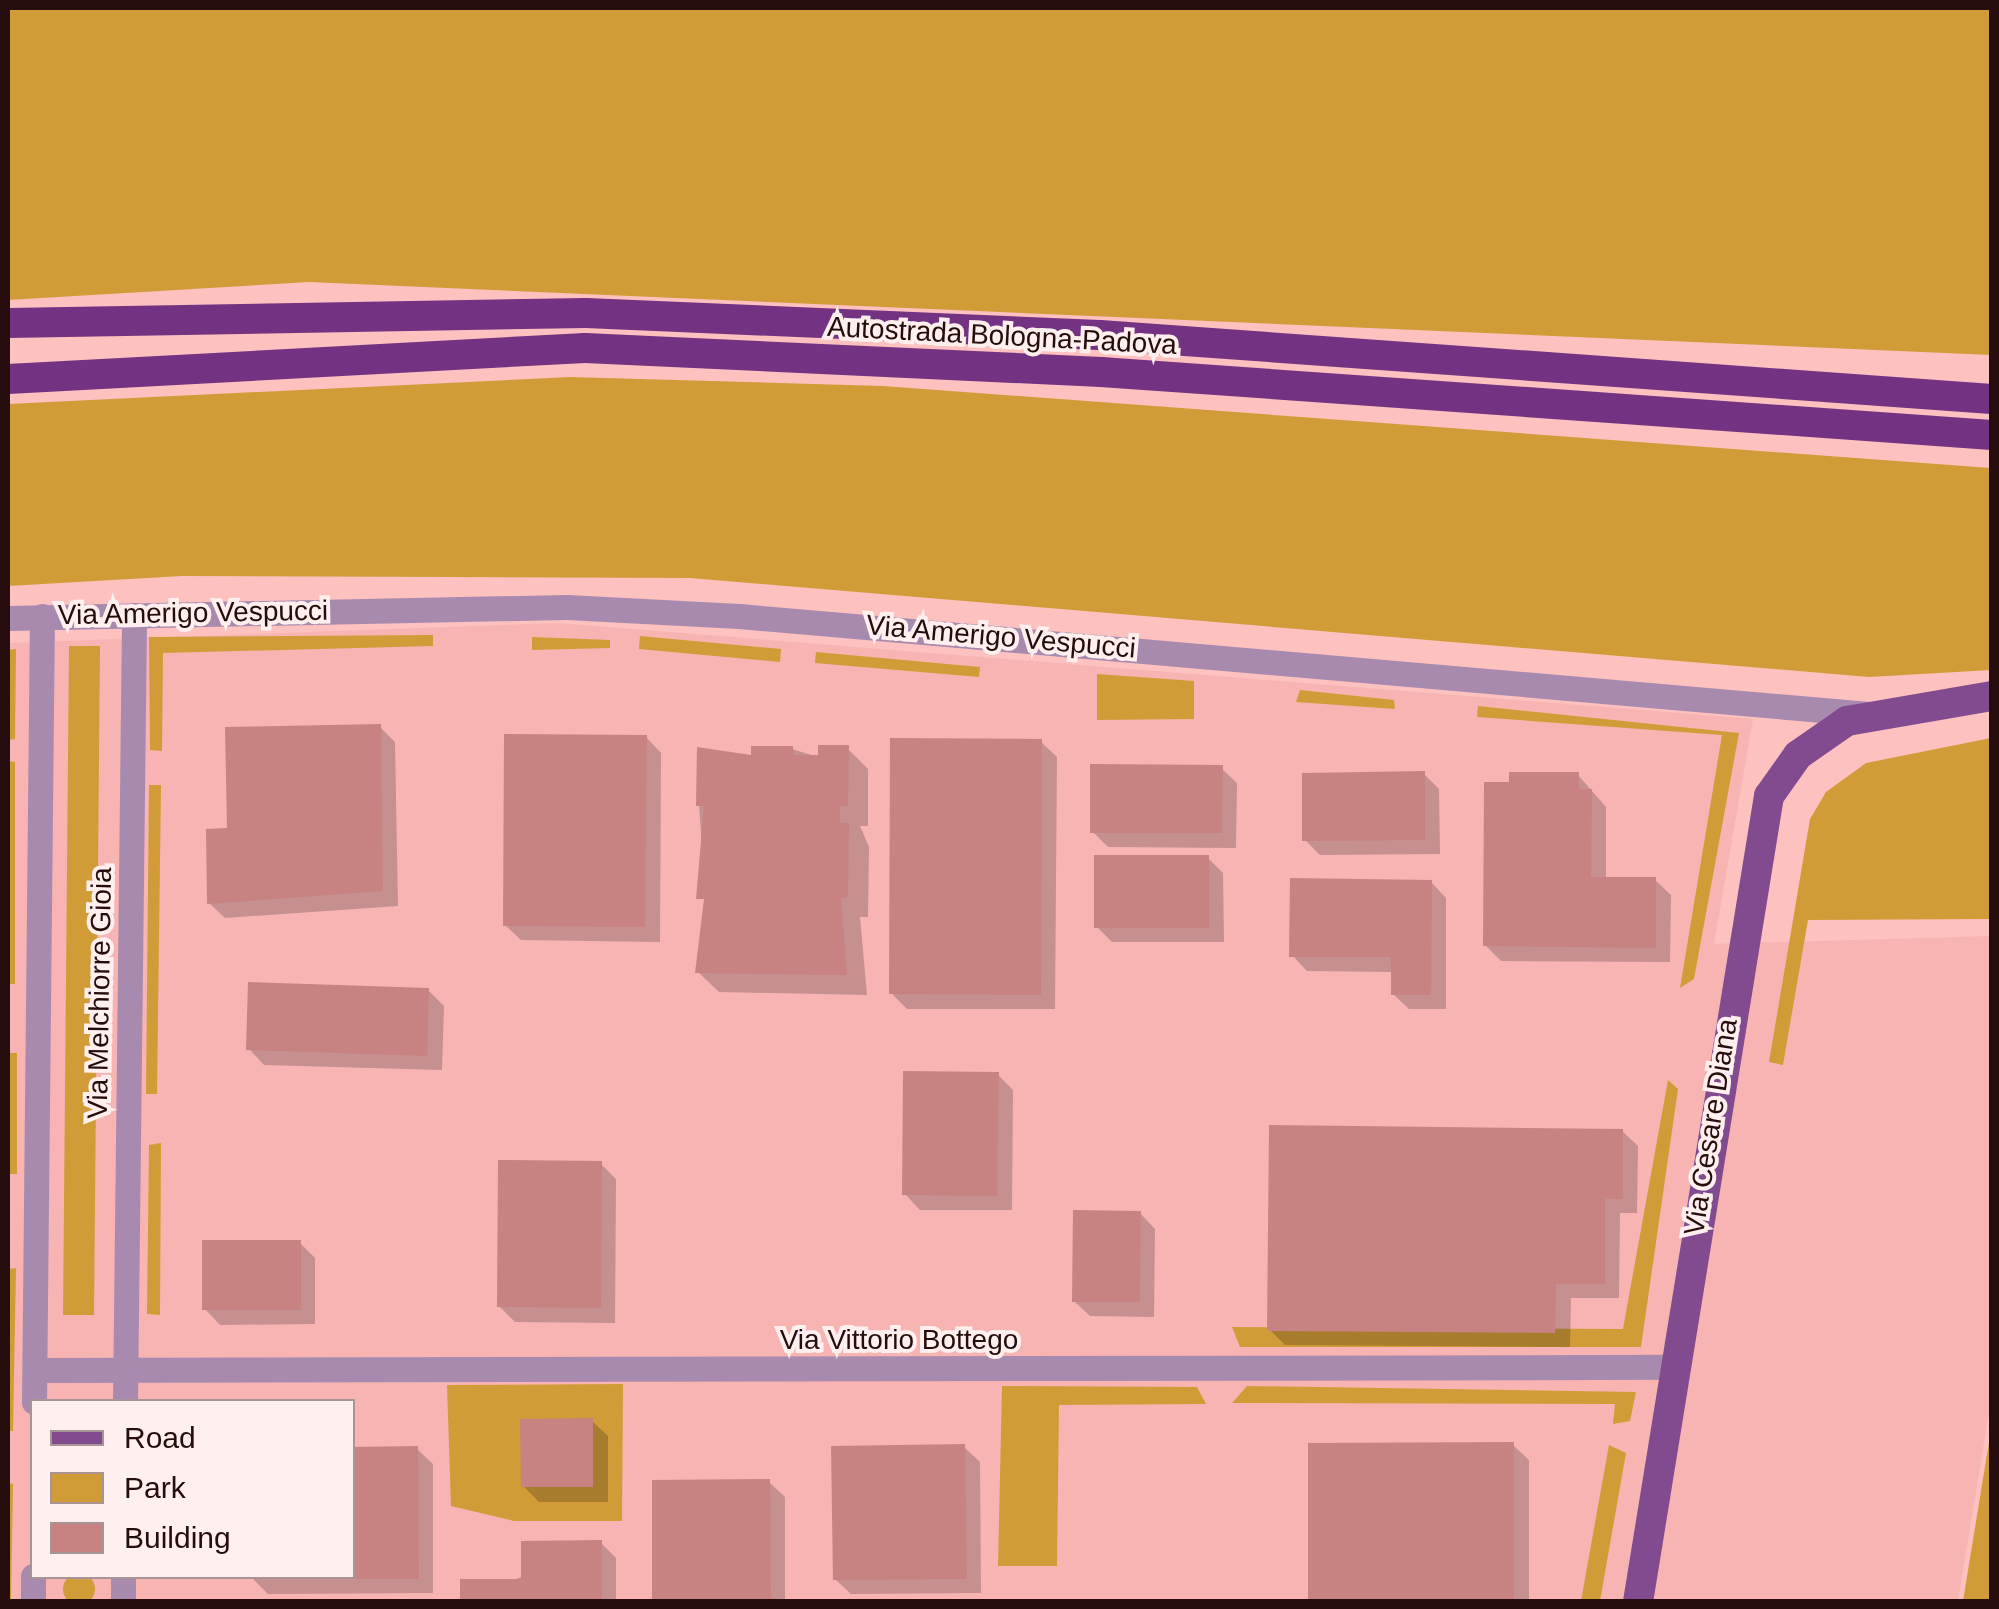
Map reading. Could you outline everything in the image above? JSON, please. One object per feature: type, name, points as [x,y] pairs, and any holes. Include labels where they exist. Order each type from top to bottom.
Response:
[{"type":"highway","name":"Autostrada Bologna-Padova","points":[[8,323],[626,314],[1100,335],[1992,399]]},
{"type":"highway","name":"Autostrada Bologna-Padova","points":[[8,378],[585,348],[1101,372],[1992,435]]},
{"type":"main road","name":"Via Amerigo Vespucci","points":[[1879,715],[1992,696]]},
{"type":"main road","name":"Via Cesare Diana","points":[[1638,1602],[1761,820],[1798,754],[1847,721],[1879,715]]},
{"type":"street","name":"Via Amerigo Vespucci","points":[[8,618],[567,607],[739,616],[1879,715]]},
{"type":"street","name":"Via Melchiorre Gioia","points":[[125,1399],[134,615]]},
{"type":"street","points":[[34,1399],[42,616]]},
{"type":"street","name":"Via Vittorio Bottego","points":[[126,1373],[1672,1367]]},
{"type":"street","points":[[35,1370],[126,1373]]},
{"type":"shaded area","points":[[557,623],[1753,719],[1714,944],[1991,936],[1991,1400],[1958,1601],[8,1601],[8,643]]},
{"type":"green space","points":[[8,8],[1991,8],[1991,355],[309,282],[8,300]]},
{"type":"green space","points":[[570,377],[883,386],[1991,468],[1991,670],[1869,677],[690,578],[182,576],[8,586],[8,404]]},
{"type":"green space","points":[[433,635],[433,646],[163,653],[162,751],[150,750],[149,637]]},
{"type":"green space","points":[[640,636],[781,649],[780,662],[639,649]]},
{"type":"green space","points":[[532,637],[610,640],[610,648],[532,650]]},
{"type":"green space","points":[[69,646],[100,646],[94,1315],[63,1315]]},
{"type":"green space","points":[[16,649],[15,739],[8,740],[8,650]]},
{"type":"green space","points":[[816,652],[980,667],[979,677],[815,663]]},
{"type":"green space","points":[[1097,674],[1194,681],[1194,719],[1097,720]]},
{"type":"green space","points":[[1300,690],[1394,700],[1395,709],[1296,702]]},
{"type":"green space","points":[[1478,706],[1739,733],[1694,979],[1680,988],[1722,735],[1477,717]]},
{"type":"green space","points":[[1991,738],[1991,919],[1808,920],[1783,1065],[1769,1062],[1810,819],[1826,792],[1866,763]]},
{"type":"green space","points":[[8,761],[15,762],[15,984],[8,984]]},
{"type":"green space","points":[[149,785],[161,785],[157,1094],[146,1094]]},
{"type":"green space","points":[[8,1053],[17,1053],[17,1174],[8,1174]]},
{"type":"green space","points":[[1668,1080],[1678,1089],[1641,1347],[1240,1347],[1232,1327],[1623,1329]]},
{"type":"green space","points":[[161,1143],[160,1315],[147,1314],[149,1145]]},
{"type":"green space","points":[[16,1268],[13,1431],[8,1431],[8,1269]]},
{"type":"green space","points":[[623,1384],[622,1521],[514,1521],[451,1506],[447,1385]]},
{"type":"green space","points":[[1002,1386],[1197,1387],[1206,1404],[1059,1405],[1057,1566],[998,1566]]},
{"type":"green space","points":[[1247,1386],[1636,1392],[1630,1421],[1613,1424],[1615,1404],[1232,1403]]},
{"type":"green space","points":[[1991,1430],[1991,1601],[1963,1601]]},
{"type":"green space","points":[[1609,1445],[1626,1453],[1600,1601],[1581,1601]]},
{"type":"green space","points":[[8,1483],[13,1484],[11,1602],[8,1601]]},
{"type":"green space","points":[[67,1579],[91,1579],[94,1595],[85,1604],[73,1604],[64,1595]]},
{"type":"building","points":[[381,724],[383,891],[207,904],[206,829],[227,828],[225,727]]},
{"type":"building","points":[[504,734],[647,735],[645,927],[503,926]]},
{"type":"building","points":[[890,738],[1042,739],[1041,995],[889,994]]},
{"type":"building","points":[[818,745],[849,745],[848,806],[840,806],[840,823],[849,823],[848,897],[841,898],[847,975],[695,973],[704,899],[696,899],[704,806],[696,806],[697,747],[751,755],[751,746],[793,746],[793,755],[818,755]]},
{"type":"building","points":[[1090,764],[1223,765],[1222,833],[1090,833]]},
{"type":"building","points":[[1425,771],[1425,840],[1302,841],[1302,773]]},
{"type":"building","points":[[1509,772],[1579,772],[1579,789],[1592,789],[1591,877],[1656,877],[1656,948],[1483,946],[1484,782],[1509,782]]},
{"type":"building","points":[[1094,855],[1209,855],[1209,928],[1094,928]]},
{"type":"building","points":[[1290,878],[1432,880],[1431,995],[1391,995],[1391,957],[1289,957]]},
{"type":"building","points":[[248,982],[429,988],[427,1056],[246,1050]]},
{"type":"building","points":[[903,1071],[999,1072],[997,1196],[902,1195]]},
{"type":"building","points":[[1269,1125],[1623,1129],[1623,1199],[1605,1199],[1605,1284],[1556,1284],[1555,1333],[1267,1331]]},
{"type":"building","points":[[498,1160],[602,1161],[601,1308],[497,1307]]},
{"type":"building","points":[[1073,1210],[1141,1211],[1140,1302],[1072,1302]]},
{"type":"building","points":[[202,1240],[301,1240],[301,1310],[202,1310]]},
{"type":"building","points":[[593,1418],[593,1487],[521,1487],[520,1419]]},
{"type":"building","points":[[1514,1442],[1514,1602],[1308,1602],[1308,1443]]},
{"type":"building","points":[[965,1444],[967,1579],[833,1580],[831,1446]]},
{"type":"building","points":[[418,1446],[419,1579],[355,1579],[355,1447]]},
{"type":"building","points":[[770,1479],[771,1602],[652,1602],[652,1480]]},
{"type":"building","points":[[602,1540],[602,1602],[460,1602],[460,1579],[521,1579],[521,1541]]}]
